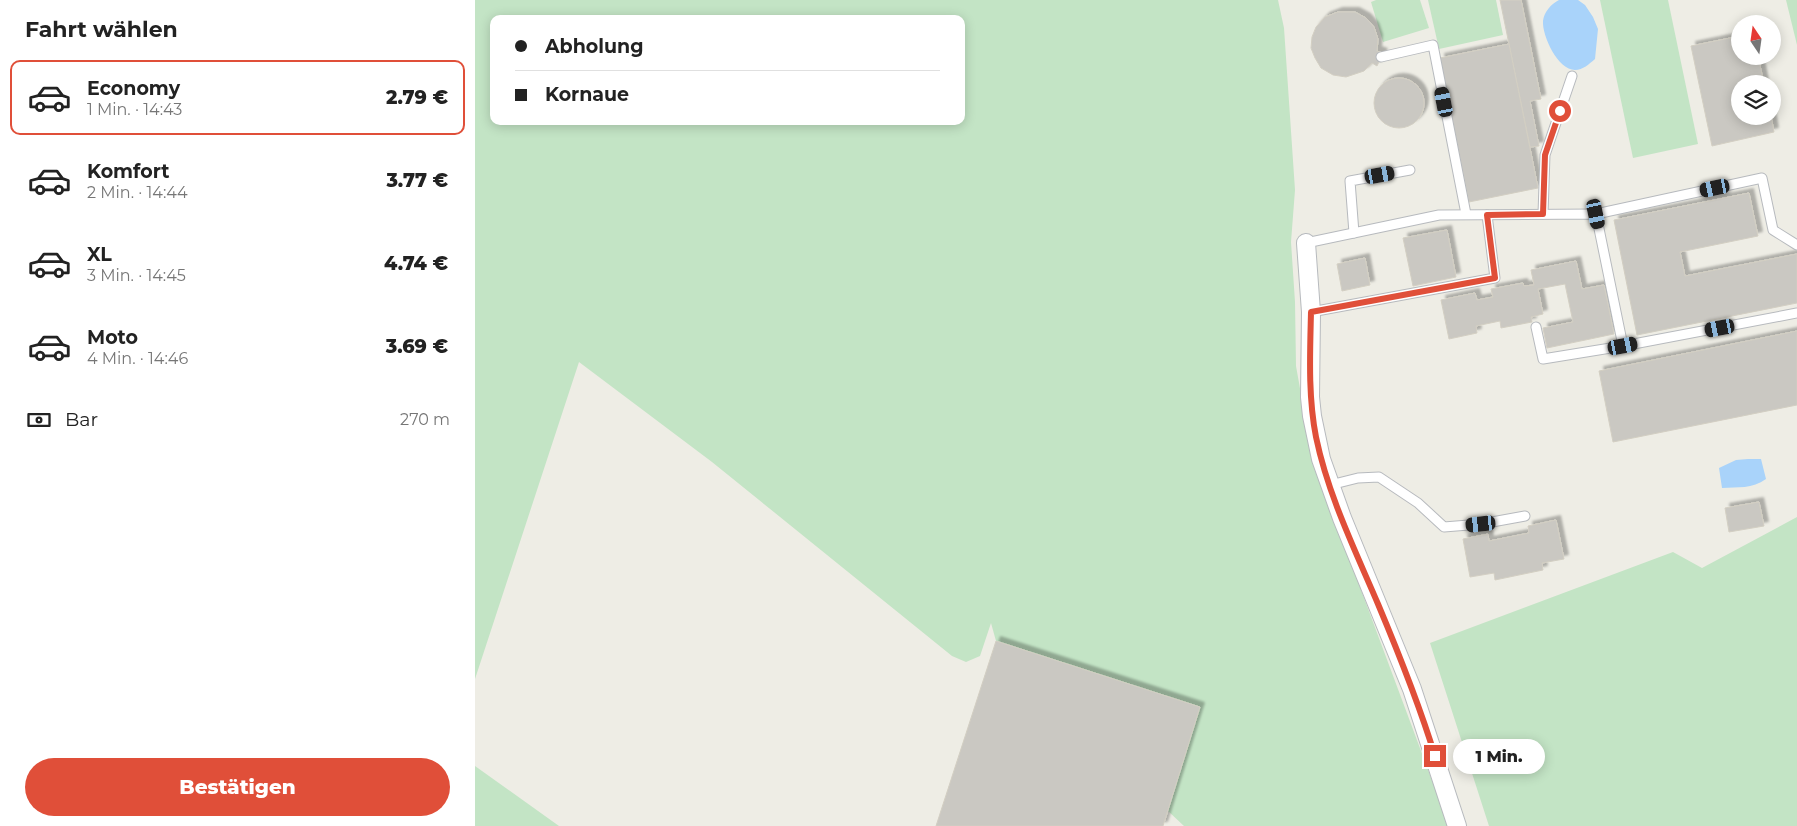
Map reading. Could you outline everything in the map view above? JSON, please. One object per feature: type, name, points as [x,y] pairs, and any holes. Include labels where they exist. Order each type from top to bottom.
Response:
[{"type":"street","points":[[1306,243],[1311,312],[1309,372],[1312,416],[1321,459],[1329,485],[1412,689],[1457,826]]},
{"type":"lane","points":[[1381,57],[1433,45],[1466,214]]},
{"type":"lane","points":[[1543,214],[1545,155],[1571,76]]},
{"type":"lane","points":[[1354,233],[1350,181],[1410,170]]},
{"type":"lane","points":[[1306,243],[1439,215],[1596,214],[1762,178],[1773,230],[1797,245]]},
{"type":"lane","points":[[1596,214],[1623,346]]},
{"type":"lane","points":[[1311,312],[1495,278],[1487,215]]},
{"type":"lane","points":[[1536,327],[1543,359],[1797,313]]},
{"type":"lane","points":[[1329,485],[1358,478],[1379,477],[1418,503],[1443,527],[1481,524],[1525,516]]},
{"type":"green space","points":[[475,0],[1278,0],[1284,28],[1295,190],[1291,242],[1295,302],[1296,366],[1313,461],[1449,826],[1184,826],[1168,811],[1200,707],[996,641],[991,623],[980,656],[966,662],[952,656],[712,462],[579,362],[475,679]]},
{"type":"green space","points":[[1376,0],[1420,0],[1429,28],[1383,42],[1371,2]]},
{"type":"green space","points":[[1428,0],[1496,0],[1503,35],[1439,49]]},
{"type":"green space","points":[[1600,0],[1668,0],[1698,144],[1633,158]]},
{"type":"green space","points":[[1786,0],[1797,0],[1797,45]]},
{"type":"green space","points":[[1797,517],[1797,826],[1489,826],[1430,643],[1673,552],[1702,568]]},
{"type":"green space","points":[[475,766],[559,826],[475,826]]},
{"type":"water","points":[[1559,0],[1578,0],[1585,5],[1598,29],[1595,59],[1581,69],[1569,69],[1563,64],[1552,51],[1545,35],[1543,21],[1546,11]]},
{"type":"water","points":[[1761,459],[1766,479],[1750,486],[1722,488],[1719,468],[1736,460]]},
{"type":"building","points":[[1500,0],[1521,0],[1541,99],[1530,101],[1539,146],[1530,147]]},
{"type":"building","points":[[1338,12],[1355,12],[1366,18],[1374,27],[1378,39],[1377,51],[1383,53],[1377,66],[1372,63],[1364,71],[1346,77],[1333,75],[1321,68],[1311,48],[1312,37],[1316,27],[1325,17]]},
{"type":"building","points":[[1731,38],[1731,65],[1760,65],[1762,75],[1731,75],[1731,125],[1773,125],[1774,132],[1712,146],[1691,46]]},
{"type":"building","points":[[1509,44],[1538,188],[1469,202],[1440,58]]},
{"type":"building","points":[[1394,78],[1404,78],[1417,85],[1424,98],[1424,108],[1417,121],[1404,128],[1394,128],[1385,124],[1378,117],[1374,108],[1374,98],[1378,89],[1385,82]]},
{"type":"building","points":[[1749,193],[1758,236],[1680,252],[1685,276],[1797,254],[1797,303],[1637,335],[1614,220]]},
{"type":"building","points":[[1447,230],[1456,277],[1413,286],[1403,238]]},
{"type":"building","points":[[1365,258],[1370,285],[1342,291],[1337,264]]},
{"type":"building","points":[[1576,261],[1582,289],[1604,285],[1614,334],[1547,348],[1543,328],[1573,322],[1565,284],[1538,289],[1543,314],[1531,317],[1532,322],[1501,328],[1500,321],[1476,326],[1477,333],[1449,339],[1441,300],[1475,293],[1477,300],[1493,297],[1491,289],[1523,283],[1524,286],[1534,285],[1531,270]]},
{"type":"building","points":[[1797,331],[1797,405],[1613,442],[1599,371]]},
{"type":"building","points":[[1759,502],[1764,526],[1729,532],[1725,508]]},
{"type":"building","points":[[1556,520],[1564,559],[1542,563],[1543,570],[1495,580],[1494,573],[1470,577],[1463,539],[1488,534],[1489,541],[1529,533],[1528,526]]},
{"type":"building","points":[[996,641],[1200,707],[1163,826],[936,826]]},
{"type":"route","points":[[1435,756],[1407,675],[1356,553],[1321,459],[1310,397],[1311,312],[1495,278],[1487,215],[1543,214],[1545,155],[1560,111]]}]
